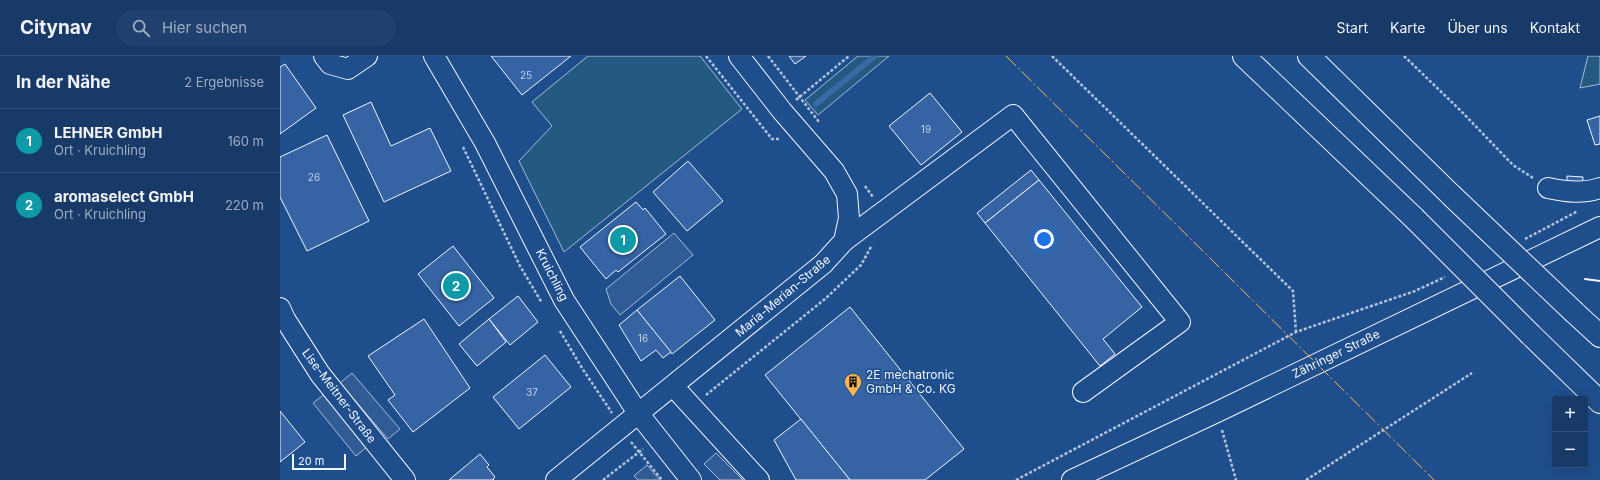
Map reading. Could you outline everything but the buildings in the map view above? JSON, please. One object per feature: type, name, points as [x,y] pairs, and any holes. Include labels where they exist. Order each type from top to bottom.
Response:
[{"type":"highway","points":[[1244,56],[1414,218],[1600,402]]},
{"type":"highway","points":[[1309,56],[1451,195],[1600,336]]},
{"type":"street","points":[[324,56],[330,64],[348,69],[367,56]]},
{"type":"street","name":"Kruichling","points":[[434,56],[485,143],[564,300],[638,413],[690,480]]},
{"type":"street","points":[[739,56],[782,110],[834,171],[847,194],[849,218],[844,241]]},
{"type":"street","name":"Maria-Merian-Straße","points":[[556,480],[823,264],[844,241],[1013,115],[1180,322],[1083,392]]},
{"type":"street","points":[[1548,188],[1565,192],[1590,191],[1600,188]]},
{"type":"street","name":"Zähringer Straße","points":[[1072,480],[1600,226]]},
{"type":"street","name":"Lise-Meitner-Straße","points":[[280,308],[285,319],[320,374],[405,480]]},
{"type":"street","points":[[673,386],[759,480]]},
{"type":"path","points":[[782,110],[849,56]]},
{"type":"path","points":[[1052,56],[1293,291],[1296,332]]},
{"type":"path","points":[[1404,56],[1513,164],[1548,188]]},
{"type":"path","points":[[1522,241],[1583,209]]},
{"type":"path","points":[[1016,480],[1296,332],[1415,290],[1450,274]]},
{"type":"path","points":[[1306,480],[1472,373]]},
{"type":"path","points":[[1216,412],[1236,480]]},
{"type":"shaded area","points":[[588,56],[700,56],[742,109],[564,252],[519,161],[552,126],[532,102]]},
{"type":"shaded area","points":[[858,56],[889,56],[818,115],[805,100]]},
{"type":"shaded area","points":[[1588,56],[1600,56],[1600,84],[1580,88]]},
{"type":"shaded area","points":[[674,233],[693,255],[620,315],[611,304],[606,289]]},
{"type":"shaded area","points":[[352,373],[400,429],[388,439],[340,383]]},
{"type":"shaded area","points":[[326,393],[368,446],[356,456],[313,403]]},
{"type":"shaded area","points":[[716,453],[743,480],[720,480],[704,464]]},
{"type":"shaded area","points":[[647,465],[660,480],[638,480],[634,476]]},
{"type":"waterway","points":[[816,104],[875,56]]},
{"type":"wall","points":[[1585,279],[1600,281]]},
{"type":"power","points":[[1006,56],[1434,480]]},
{"type":"place","name":"LEHNER GmbH","points":[[623,240]]},
{"type":"place","name":"aromaselect GmbH","points":[[456,286]]},
{"type":"place","name":"2E mechatronic GmbH & Co. KG","points":[[853,397]]}]
